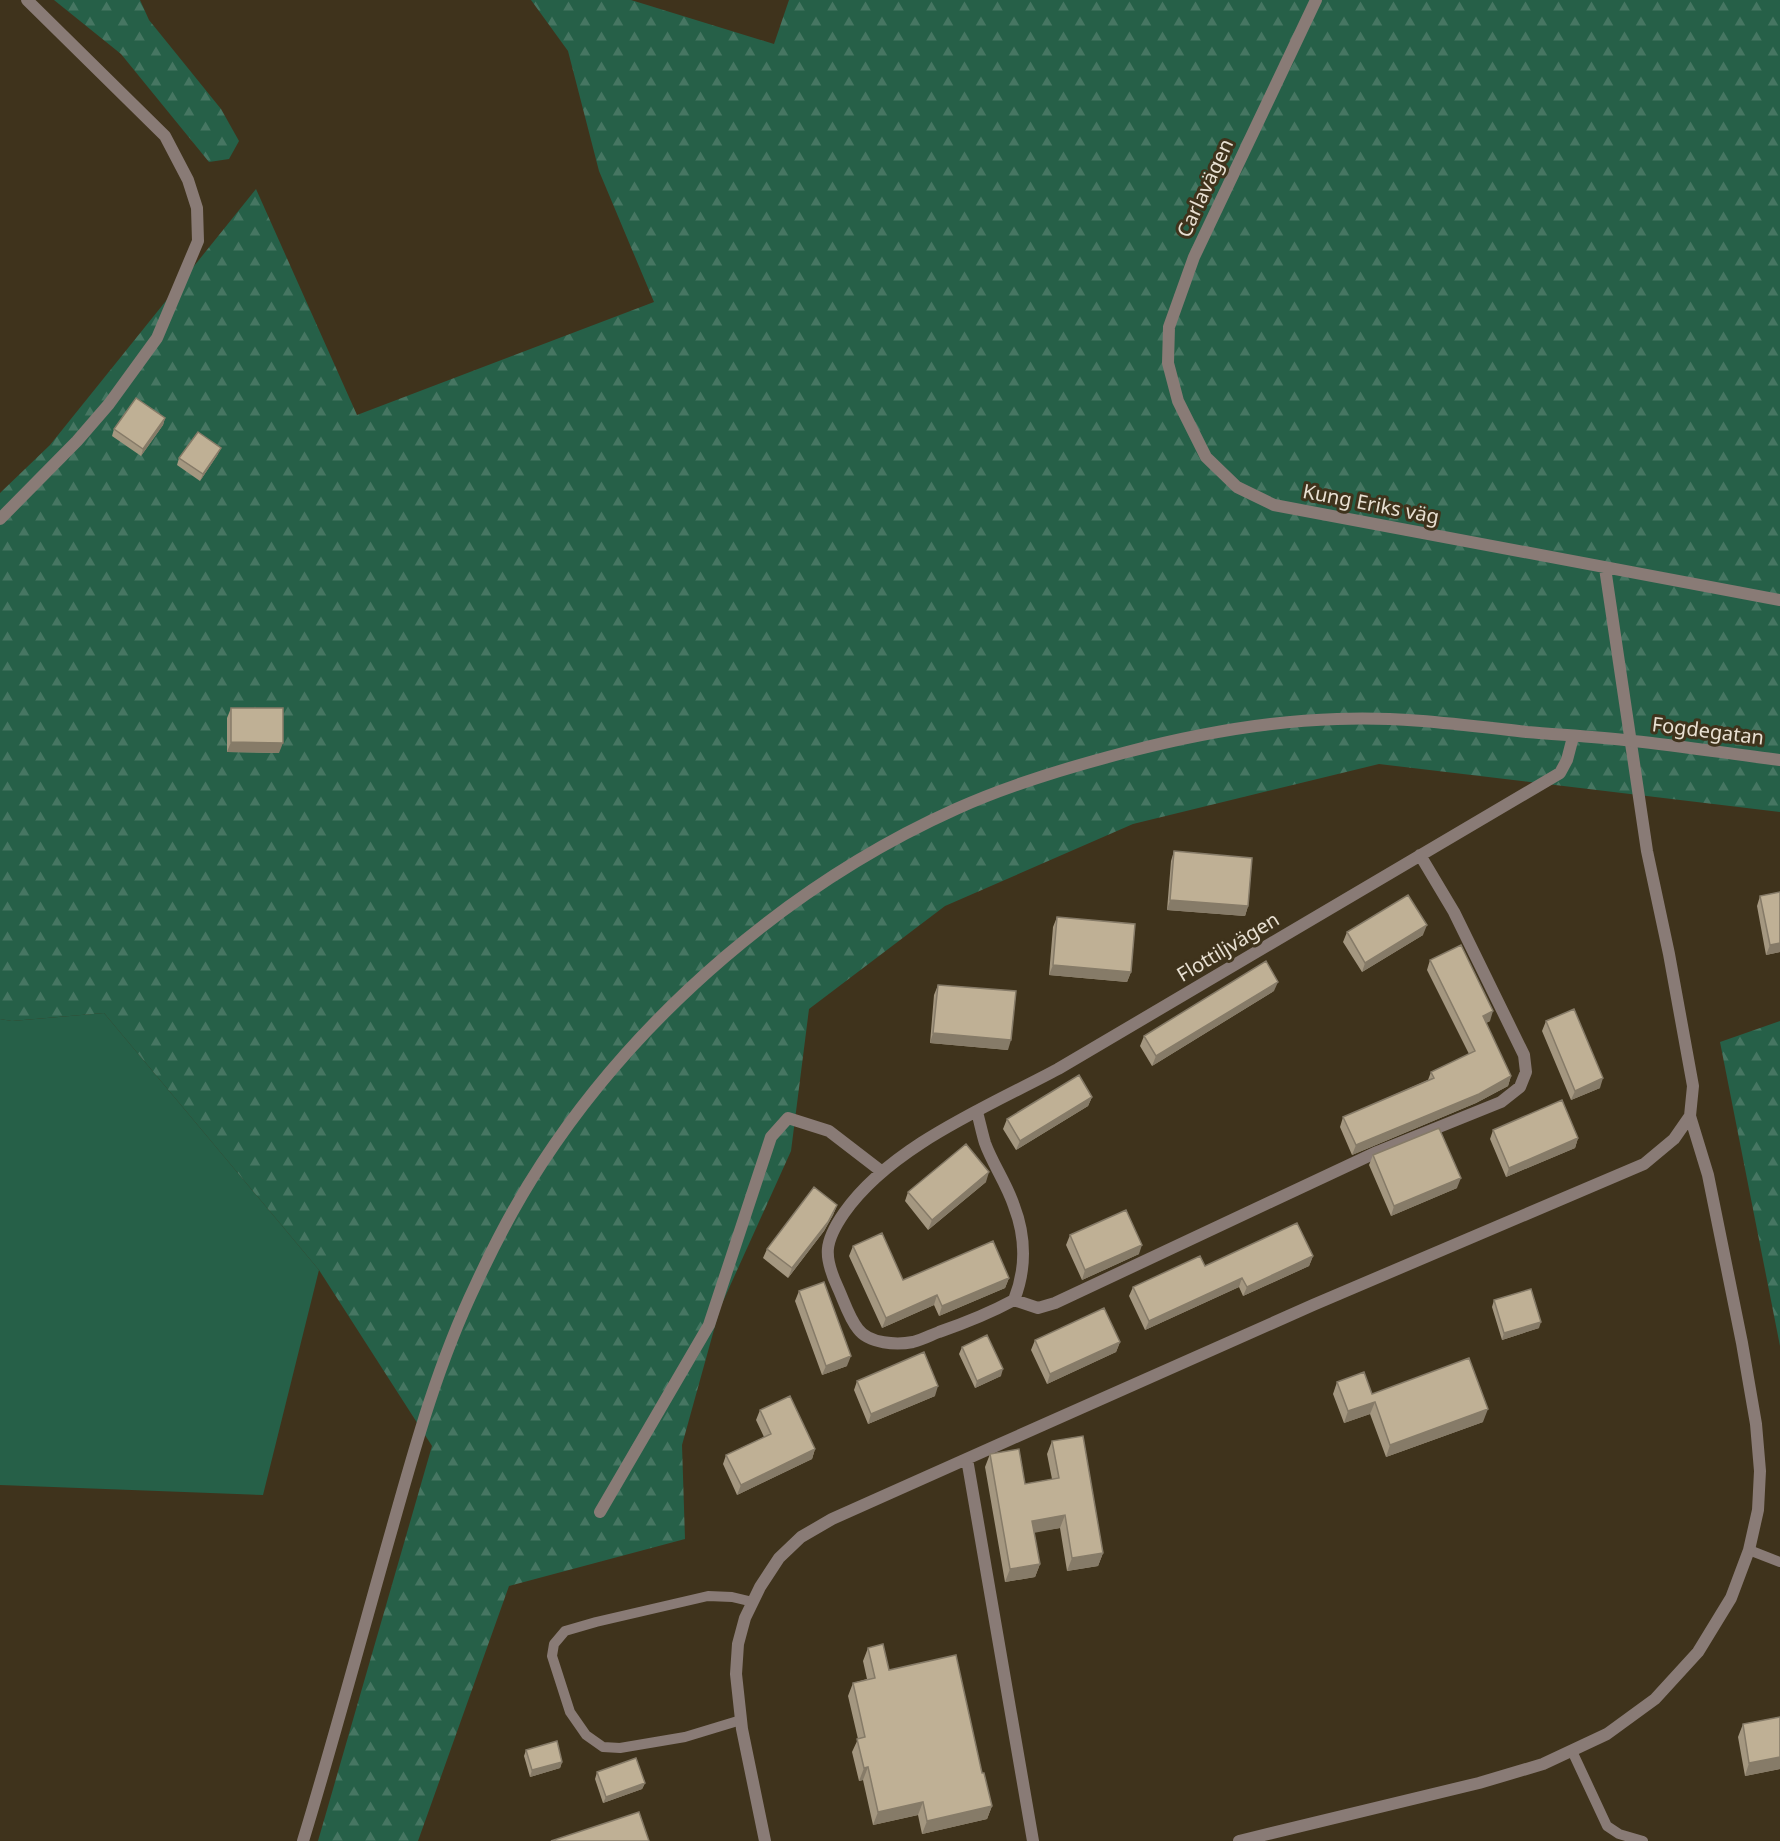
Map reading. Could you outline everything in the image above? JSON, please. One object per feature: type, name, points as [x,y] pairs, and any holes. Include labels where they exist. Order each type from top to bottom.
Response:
[{"type":"street","points":[[0,519],[110,404],[157,338],[198,241],[196,208],[188,180],[165,136],[27,0]]},
{"type":"street","name":"Carlavägen","points":[[1178,401],[1168,363],[1169,327],[1194,257],[1316,0]]},
{"type":"street","name":"Kung Eriks väg","points":[[1178,401],[1206,457],[1237,487],[1275,505],[1780,600]]},
{"type":"street","points":[[1239,1841],[1479,1783],[1543,1764],[1607,1734],[1655,1699],[1698,1652],[1731,1598],[1749,1550],[1758,1510],[1760,1471],[1756,1424],[1708,1175],[1690,1116],[1693,1086],[1669,954],[1647,851],[1605,568]]},
{"type":"street","name":"Fogdegatan","points":[[303,1841],[429,1401],[475,1285],[541,1165],[578,1113],[623,1058],[676,1002],[723,959],[784,912],[836,875],[904,834],[960,807],[1028,781],[1089,762],[1217,731],[1339,718],[1410,719],[1631,741],[1780,760]]},
{"type":"street","name":"Flottiljvägen","points":[[881,1172],[898,1157],[1058,1069],[1560,773],[1567,760],[1573,736]]},
{"type":"street","points":[[1014,1300],[1038,1308],[1055,1303],[1377,1152],[1501,1102],[1520,1087],[1526,1072],[1524,1055],[1454,912],[1420,855]]},
{"type":"street","points":[[600,1512],[709,1325],[771,1137],[788,1118],[829,1131],[881,1172],[845,1212],[829,1239],[826,1256],[858,1330],[868,1337],[887,1343],[914,1342],[988,1314],[1014,1300],[1022,1282],[1024,1259],[1020,1232],[1015,1207],[985,1144],[977,1112]]},
{"type":"street","points":[[765,1841],[741,1720],[736,1674],[738,1644],[744,1618],[760,1587],[779,1558],[801,1537],[832,1520],[1313,1305],[1644,1164],[1674,1139],[1690,1116]]},
{"type":"street","points":[[967,1459],[1033,1841]]},
{"type":"lane","points":[[1749,1550],[1780,1562]]},
{"type":"lane","points":[[741,1720],[685,1737],[620,1748],[603,1747],[586,1735],[570,1712],[552,1656],[554,1644],[565,1631],[596,1622],[708,1596],[732,1597],[753,1602]]},
{"type":"lane","points":[[1572,1750],[1607,1826],[1619,1834],[1643,1841]]},
{"type":"green space","points":[[54,0],[140,0],[149,20],[221,109],[239,141],[229,159],[209,162],[121,54]]},
{"type":"green space","points":[[531,0],[631,0],[774,44],[789,0],[1780,0],[1780,812],[1379,764],[1133,824],[945,906],[809,1009],[791,1151],[720,1308],[682,1445],[685,1539],[509,1586],[418,1841],[318,1841],[432,1446],[319,1270],[104,1013],[12,1021],[0,1019],[0,493],[50,445],[256,189],[357,415],[654,302],[599,171],[568,51]]},
{"type":"green space","points":[[104,1013],[319,1270],[263,1495],[0,1485],[0,1019],[12,1021]]},
{"type":"green space","points":[[1780,1021],[1780,1346],[1720,1042]]},
{"type":"building","points":[[136,398],[165,418],[143,449],[114,429]]},
{"type":"building","points":[[198,432],[221,448],[203,474],[179,458]]},
{"type":"building","points":[[231,708],[283,708],[283,743],[231,742]]},
{"type":"building","points":[[1174,851],[1252,858],[1248,906],[1170,900]]},
{"type":"building","points":[[1780,892],[1780,943],[1770,945],[1760,896]]},
{"type":"building","points":[[1408,895],[1427,925],[1365,963],[1347,932]]},
{"type":"building","points":[[1057,917],[1135,924],[1131,972],[1053,965]]},
{"type":"building","points":[[1461,945],[1493,1011],[1483,1016],[1511,1076],[1479,1094],[1356,1145],[1343,1117],[1434,1078],[1431,1072],[1475,1051],[1430,960]]},
{"type":"building","points":[[1266,961],[1278,982],[1156,1056],[1144,1036]]},
{"type":"building","points":[[938,985],[1016,991],[1011,1040],[933,1033]]},
{"type":"building","points":[[1574,1009],[1603,1078],[1575,1091],[1546,1021]]},
{"type":"building","points":[[1079,1075],[1092,1097],[1020,1141],[1007,1119]]},
{"type":"building","points":[[1562,1100],[1578,1138],[1509,1168],[1493,1130]]},
{"type":"building","points":[[1439,1128],[1461,1178],[1394,1206],[1373,1155]]},
{"type":"building","points":[[966,1144],[989,1172],[932,1220],[908,1192]]},
{"type":"building","points":[[814,1187],[837,1205],[828,1222],[792,1268],[767,1249]]},
{"type":"building","points":[[1126,1210],[1142,1245],[1085,1270],[1070,1235]]},
{"type":"building","points":[[1297,1223],[1313,1256],[1247,1287],[1242,1278],[1149,1321],[1133,1287],[1200,1256],[1205,1266]]},
{"type":"building","points":[[882,1233],[903,1280],[993,1241],[1009,1278],[942,1306],[937,1295],[886,1318],[853,1246]]},
{"type":"building","points":[[824,1282],[851,1356],[826,1366],[799,1291]]},
{"type":"building","points":[[1531,1289],[1541,1322],[1504,1333],[1494,1300]]},
{"type":"building","points":[[1104,1308],[1120,1342],[1050,1374],[1035,1340]]},
{"type":"building","points":[[987,1335],[1003,1369],[977,1381],[962,1347]]},
{"type":"building","points":[[924,1352],[938,1386],[871,1414],[857,1381]]},
{"type":"building","points":[[1469,1358],[1488,1409],[1390,1445],[1375,1402],[1348,1411],[1337,1382],[1364,1372],[1372,1394]]},
{"type":"building","points":[[790,1396],[815,1449],[741,1485],[726,1455],[771,1434],[760,1410]]},
{"type":"building","points":[[1083,1436],[1103,1553],[1072,1558],[1065,1515],[1032,1521],[1040,1564],[1010,1569],[990,1454],[1019,1449],[1025,1484],[1059,1478],[1052,1441]]},
{"type":"building","points":[[883,1644],[889,1670],[956,1655],[982,1773],[984,1773],[992,1806],[927,1821],[923,1802],[878,1812],[868,1767],[864,1768],[857,1739],[865,1737],[853,1683],[875,1678],[868,1648]]},
{"type":"building","points":[[1780,1717],[1780,1757],[1749,1763],[1743,1724]]},
{"type":"building","points":[[557,1741],[562,1762],[532,1770],[526,1750]]},
{"type":"building","points":[[636,1758],[645,1783],[606,1797],[597,1772]]},
{"type":"building","points":[[639,1812],[649,1841],[551,1841]]}]
